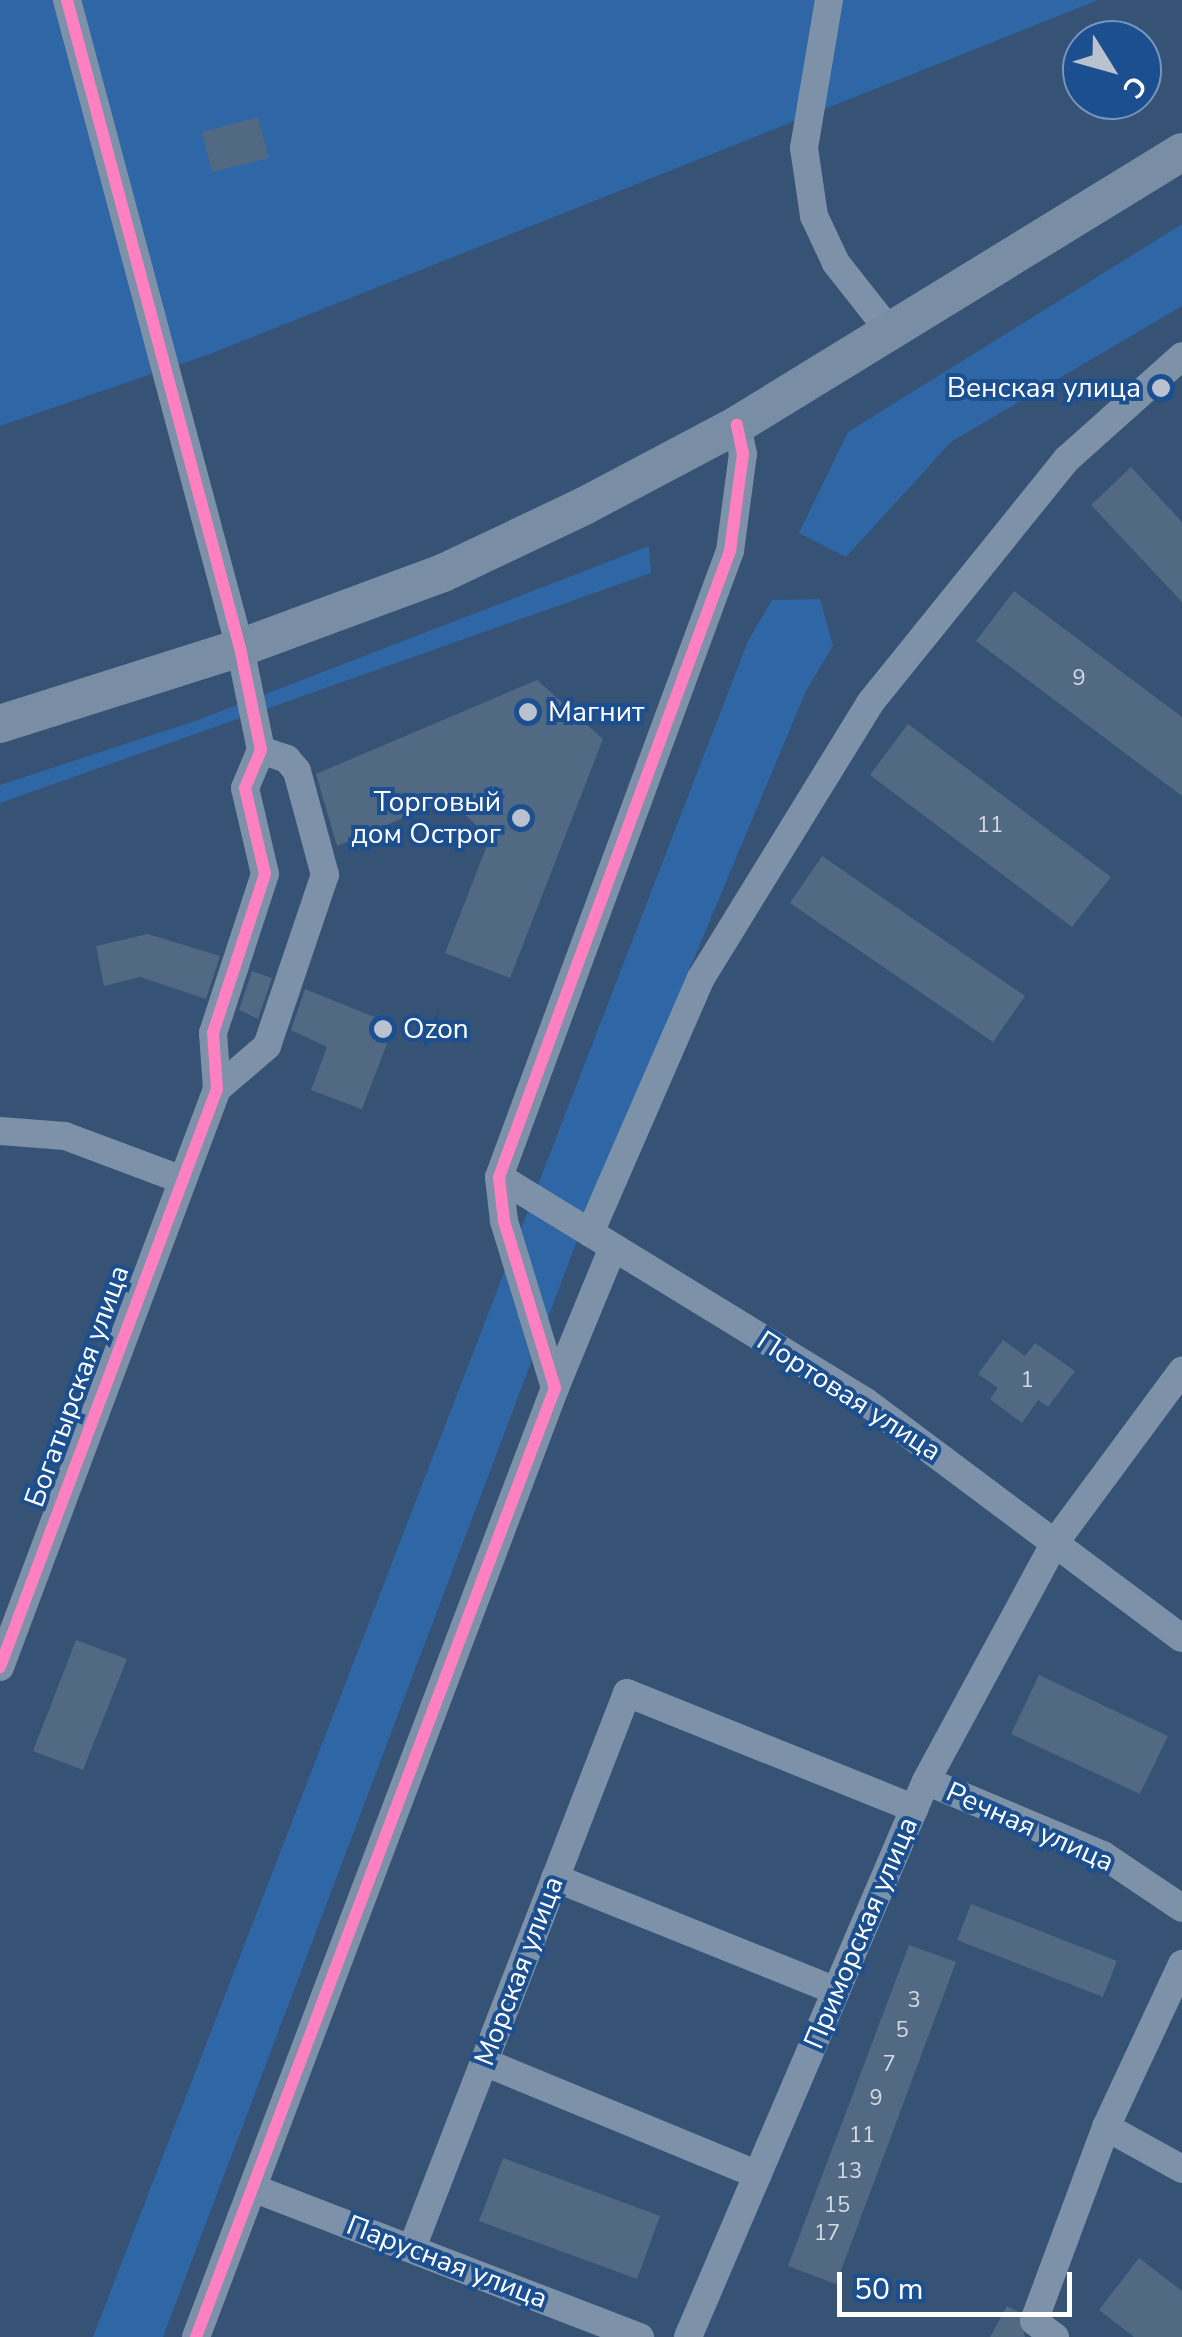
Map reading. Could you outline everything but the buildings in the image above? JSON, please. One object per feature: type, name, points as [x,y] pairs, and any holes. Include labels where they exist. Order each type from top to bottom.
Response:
[{"type":"street","points":[[67,0],[240,648],[261,750],[245,788],[265,874],[213,1033],[217,1090]]},
{"type":"street","points":[[829,0],[804,148],[814,216],[836,264],[888,329]]},
{"type":"street","points":[[0,724],[240,648],[443,572],[737,425],[1182,152]]},
{"type":"street","points":[[196,2337],[555,1388],[601,1240],[701,978],[870,704],[1067,459],[1182,356]]},
{"type":"street","points":[[555,1388],[504,1221],[499,1177],[730,552],[743,454],[737,425]]},
{"type":"street","points":[[217,1090],[267,1046],[325,875],[297,771],[288,759],[261,750]]},
{"type":"street","name":"Богатырская улица","points":[[0,1667],[180,1179],[217,1090]]},
{"type":"street","points":[[0,1131],[64,1136],[180,1179]]},
{"type":"street","name":"Портовая улица","points":[[499,1177],[866,1402],[1056,1540],[1182,1638]]},
{"type":"street","name":"Приморская улица","points":[[688,2337],[926,1781],[1056,1540],[1182,1372]]},
{"type":"street","name":"Морская улица","points":[[412,2248],[627,1694],[915,1809]]},
{"type":"street","name":"Речная улица","points":[[926,1781],[1103,1856],[1182,1908]]},
{"type":"street","points":[[555,1878],[836,1991]]},
{"type":"street","points":[[1054,2337],[1034,2320],[1106,2127],[1182,1964]]},
{"type":"street","points":[[484,2062],[758,2175]]},
{"type":"street","points":[[1106,2127],[1182,2169]]},
{"type":"street","name":"Парусная улица","points":[[253,2188],[640,2337]]},
{"type":"shaded area","points":[[0,0],[1098,0],[210,354],[0,426]]},
{"type":"shaded area","points":[[1182,224],[1182,306],[951,442],[846,557],[799,533],[848,432]]},
{"type":"shaded area","points":[[649,546],[651,573],[0,803],[0,785],[198,720]]},
{"type":"shaded area","points":[[820,599],[833,646],[806,691],[589,1209],[163,2337],[93,2337],[748,641],[772,600]]},
{"type":"cycle path","points":[[0,1667],[217,1089],[213,1033],[265,874],[245,788],[261,750],[240,648],[67,0]]},
{"type":"cycle path","points":[[196,2337],[555,1388],[504,1221],[499,1177],[730,551],[743,454],[737,425]]},
{"type":"place","name":"Венская улица","points":[[1161,388]]},
{"type":"place","name":"Магнит","points":[[528,712]]},
{"type":"place","name":"Торговый дом Острог","points":[[521,818]]},
{"type":"place","name":"Ozon","points":[[383,1029]]}]
